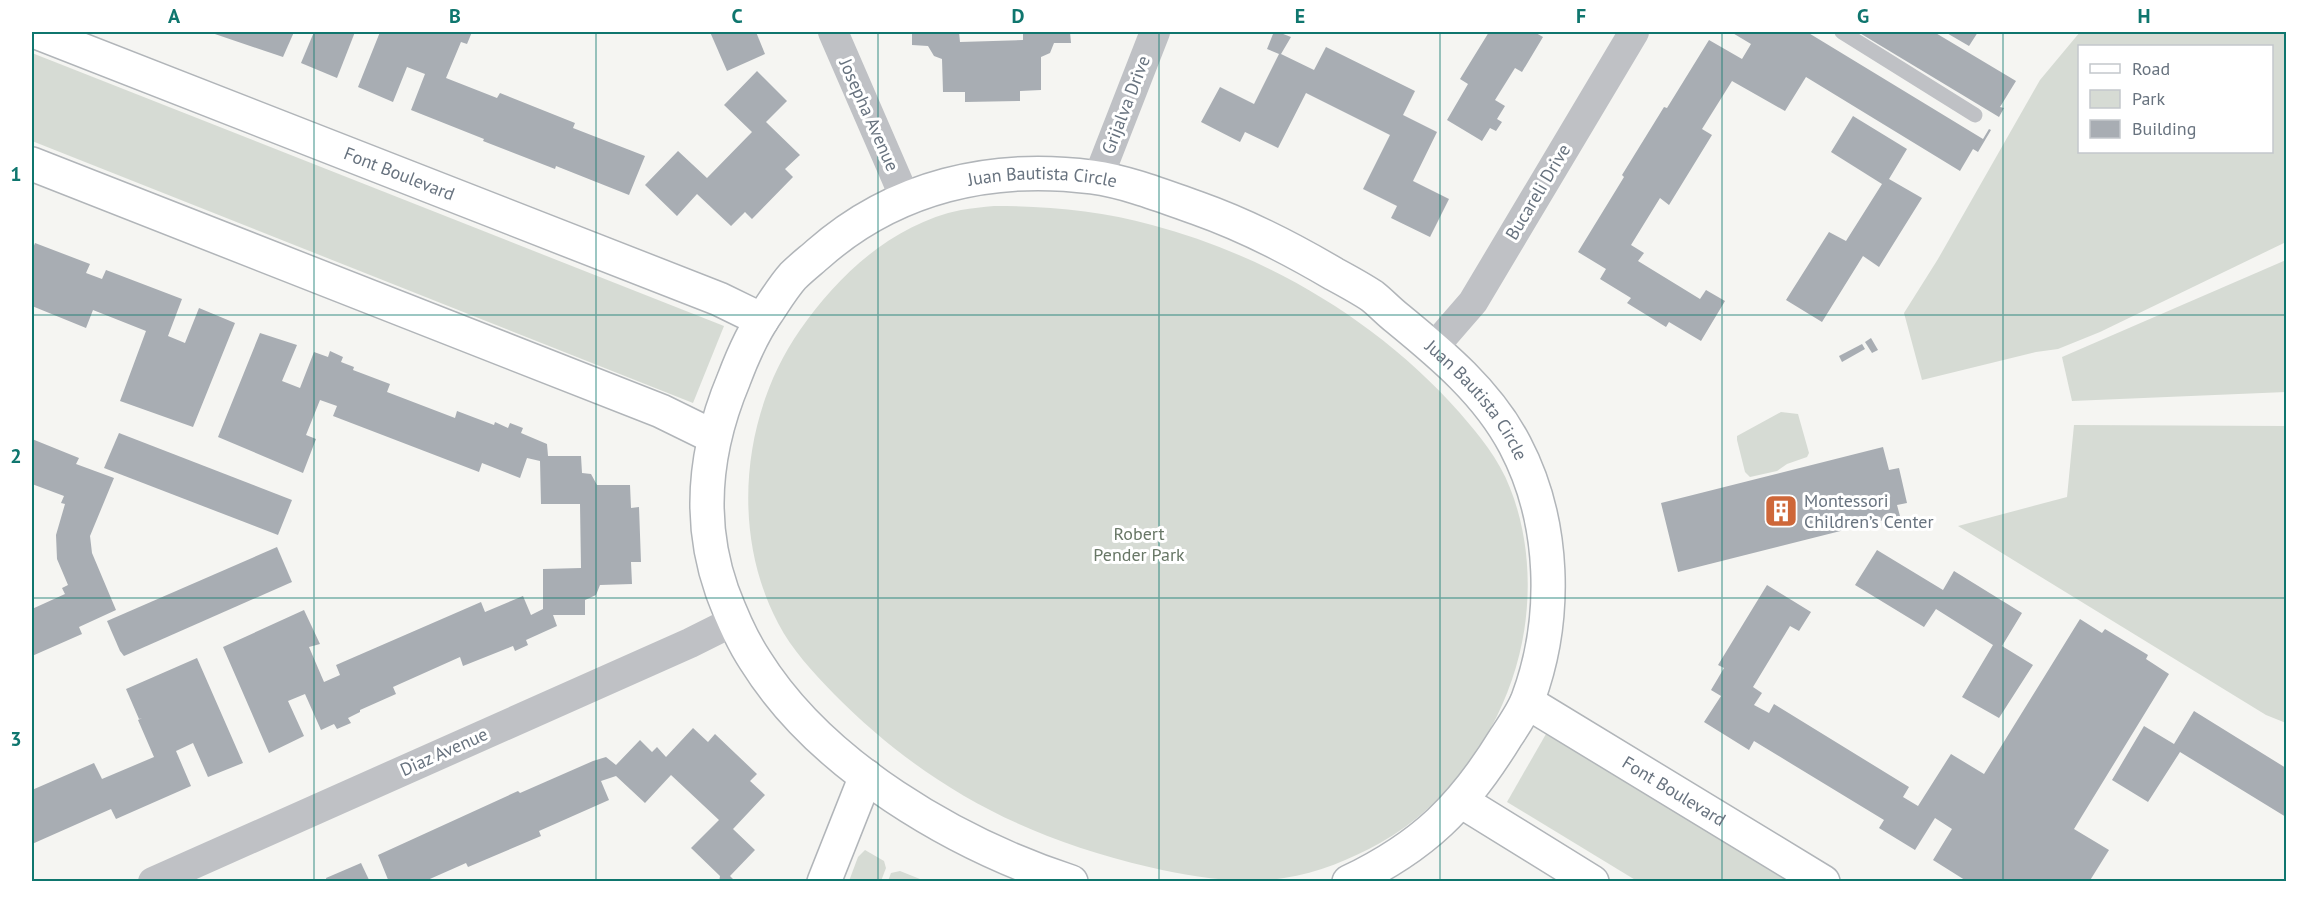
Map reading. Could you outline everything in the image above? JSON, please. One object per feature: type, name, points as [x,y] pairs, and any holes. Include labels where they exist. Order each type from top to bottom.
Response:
[{"type":"street","name":"Font Boulevard","points":[[36,32],[719,299],[762,320]]},
{"type":"street","name":"Josepha Avenue","points":[[832,32],[905,198]]},
{"type":"street","name":"Grijalva Drive","points":[[1098,178],[1155,32]]},
{"type":"street","name":"Bucareli Drive","points":[[1434,347],[1473,302],[1634,32]]},
{"type":"street","points":[[32,164],[661,411],[714,437]]},
{"type":"street","name":"Juan Bautista Circle","points":[[1071,882],[1004,856],[943,827],[866,776],[804,723],[753,658],[734,621],[710,547],[706,501],[714,437],[722,406],[747,346],[792,277],[835,239],[867,218],[905,198],[958,180],[1002,174],[1052,174],[1098,178],[1155,193],[1237,222],[1303,256],[1373,297],[1434,347],[1480,395],[1514,443],[1538,501],[1548,554],[1547,616],[1527,702],[1480,779],[1438,825],[1406,850],[1348,882]]},
{"type":"street","name":"Diaz Avenue","points":[[153,882],[690,643],[734,621]]},
{"type":"street","name":"Font Boulevard","points":[[1527,702],[1823,882]]},
{"type":"street","points":[[824,882],[866,776]]},
{"type":"street","points":[[1461,801],[1592,882]]},
{"type":"lane","points":[[1842,32],[1975,115]]},
{"type":"green space","points":[[2080,32],[2286,32],[2286,242],[2100,332],[2058,349],[2036,352],[1922,380],[1904,313],[1938,259],[2040,80]]},
{"type":"green space","points":[[32,53],[724,326],[693,403],[32,141]]},
{"type":"green space","name":"Robert Pender Park","points":[[994,206],[1074,210],[1133,220],[1196,238],[1279,274],[1358,321],[1394,349],[1428,379],[1459,412],[1494,457],[1510,488],[1523,531],[1528,577],[1522,645],[1507,694],[1481,745],[1446,790],[1404,828],[1346,860],[1309,873],[1267,880],[1199,877],[1103,855],[1018,824],[941,782],[904,756],[834,694],[803,660],[784,633],[763,588],[753,550],[749,512],[749,473],[755,435],[765,398],[780,363],[815,310],[832,290],[869,255],[912,227],[936,217],[961,210]]},
{"type":"green space","points":[[2286,260],[2286,392],[2072,401],[2062,357]]},
{"type":"green space","points":[[1781,412],[1798,414],[1809,453],[1807,457],[1787,464],[1777,471],[1750,477],[1745,472],[1737,436]]},
{"type":"green space","points":[[2074,425],[2286,426],[2286,723],[2266,715],[1958,526],[2067,497]]},
{"type":"green space","points":[[1546,734],[1789,881],[1637,881],[1507,802]]},
{"type":"green space","points":[[865,850],[884,861],[886,868],[881,881],[849,881],[858,857]]},
{"type":"green space","points":[[900,871],[925,881],[888,881],[891,873]]},
{"type":"building","points":[[209,32],[294,32],[283,57]]},
{"type":"building","points":[[314,32],[355,32],[337,78],[301,63]]},
{"type":"building","points":[[380,32],[472,32],[467,44],[461,42],[446,78],[497,98],[500,93],[575,123],[573,128],[645,156],[629,195],[556,166],[555,169],[483,141],[484,139],[411,110],[425,74],[407,67],[393,102],[358,87]]},
{"type":"building","points":[[710,32],[756,32],[765,54],[727,71]]},
{"type":"building","points":[[912,32],[959,32],[960,42],[1023,40],[1023,32],[1070,32],[1071,43],[1054,43],[1050,53],[1041,57],[1041,90],[1020,91],[1020,101],[965,102],[965,92],[943,92],[942,59],[934,56],[928,46],[912,45]]},
{"type":"building","points":[[1268,32],[1278,32],[1291,37],[1281,54],[1314,70],[1326,47],[1415,91],[1403,115],[1437,132],[1413,181],[1449,199],[1430,237],[1391,218],[1397,206],[1363,189],[1390,135],[1306,93],[1278,148],[1245,132],[1240,142],[1201,122],[1220,87],[1254,104],[1279,54],[1267,49],[1273,34]]},
{"type":"building","points":[[1489,32],[1537,32],[1543,37],[1522,72],[1515,68],[1495,100],[1505,106],[1497,119],[1502,122],[1496,131],[1490,128],[1482,141],[1447,120],[1468,84],[1460,79]]},
{"type":"building","points":[[1731,32],[1807,32],[1983,139],[1989,129],[1991,130],[1978,152],[1973,149],[1960,171],[1806,77],[1785,111],[1732,81],[1702,129],[1712,135],[1669,205],[1660,198],[1631,245],[1644,253],[1638,261],[1700,299],[1706,290],[1725,301],[1701,341],[1669,322],[1666,327],[1627,303],[1631,298],[1600,279],[1606,269],[1578,252],[1664,107],[1667,108],[1709,40],[1742,59],[1751,44]]},
{"type":"building","points":[[1858,32],[1934,32],[2016,81],[2000,107],[2004,108],[1999,117]]},
{"type":"building","points":[[1945,32],[1978,32],[1969,46]]},
{"type":"building","points":[[757,71],[787,101],[766,122],[800,155],[785,169],[793,177],[752,219],[745,212],[731,226],[697,194],[677,216],[645,185],[678,151],[707,178],[752,132],[724,105]]},
{"type":"building","points":[[1853,116],[1907,149],[1889,179],[1922,198],[1879,267],[1863,256],[1822,322],[1786,300],[1829,232],[1846,241],[1882,184],[1831,152]]},
{"type":"building","points":[[35,243],[90,264],[86,273],[102,279],[106,270],[182,299],[168,336],[185,343],[199,308],[235,323],[193,427],[120,401],[146,331],[93,310],[86,328],[32,306],[32,251]]},
{"type":"building","points":[[260,333],[297,345],[282,381],[300,388],[314,352],[328,357],[330,351],[343,357],[341,362],[354,367],[353,370],[390,384],[387,392],[455,418],[457,411],[494,425],[495,422],[508,428],[510,423],[523,428],[521,433],[547,444],[548,456],[581,456],[582,473],[591,474],[597,485],[630,485],[631,508],[639,507],[641,562],[631,562],[632,584],[600,585],[596,595],[585,600],[585,615],[553,615],[557,626],[526,640],[528,645],[515,651],[513,646],[463,666],[460,657],[393,687],[396,694],[360,710],[348,718],[351,723],[337,729],[334,724],[321,730],[305,694],[288,701],[304,736],[269,753],[223,647],[304,610],[320,644],[309,647],[324,682],[340,675],[336,665],[481,602],[485,612],[523,596],[531,615],[543,609],[543,569],[581,568],[580,504],[541,504],[540,461],[527,458],[520,478],[482,463],[479,472],[333,416],[337,406],[320,400],[306,435],[316,439],[303,473],[218,437]]},
{"type":"building","points":[[1871,338],[1878,350],[1872,353],[1865,342]]},
{"type":"building","points":[[1862,344],[1865,349],[1842,362],[1839,356]]},
{"type":"building","points":[[119,433],[292,500],[278,535],[104,468]]},
{"type":"building","points":[[32,439],[79,458],[76,464],[114,478],[90,536],[92,553],[116,610],[79,627],[82,634],[32,656],[32,609],[65,594],[62,588],[68,585],[57,559],[56,535],[65,504],[61,503],[64,496],[32,484]]},
{"type":"building","name":"Montessori Children’s Center","points":[[1883,447],[1889,470],[1899,468],[1907,503],[1897,505],[1900,516],[1678,572],[1661,503]]},
{"type":"building","points":[[277,547],[292,582],[124,656],[120,651],[107,621]]},
{"type":"building","points":[[1877,550],[1943,590],[1954,571],[2022,613],[2002,646],[2033,665],[1999,718],[1962,697],[1993,645],[1936,609],[1924,627],[1855,585]]},
{"type":"building","points":[[1767,585],[1811,612],[1799,631],[1790,626],[1753,687],[1762,693],[1754,705],[1769,713],[1774,704],[1909,787],[1903,797],[1918,806],[1951,754],[1984,774],[2080,619],[2102,633],[2105,629],[2148,655],[2146,659],[2169,674],[2074,829],[2109,850],[2089,882],[1968,882],[1933,860],[1952,829],[1935,818],[1915,850],[1879,828],[1884,820],[1754,741],[1749,750],[1704,722],[1721,696],[1711,690],[1724,668],[1718,665]]},
{"type":"building","points":[[197,658],[243,763],[208,777],[193,743],[176,751],[191,786],[116,819],[111,809],[32,844],[32,790],[94,763],[102,779],[154,757],[138,720],[142,718],[139,719],[126,689]]},
{"type":"building","points":[[2194,711],[2286,768],[2286,817],[2180,752],[2148,802],[2112,780],[2144,726],[2174,744]]},
{"type":"building","points":[[693,728],[708,742],[715,734],[757,774],[750,781],[765,795],[733,829],[755,850],[730,876],[736,882],[719,882],[720,876],[691,848],[719,820],[671,775],[645,803],[616,776],[601,781],[609,800],[539,831],[541,836],[468,867],[466,863],[423,882],[389,882],[378,855],[518,791],[520,793],[593,761],[606,757],[616,765],[640,740],[652,752],[657,747],[666,757]]},
{"type":"building","points":[[361,863],[370,882],[327,882],[326,878]]},
{"type":"place","name":"Montessori Children’s Center","points":[[1781,511]]}]
